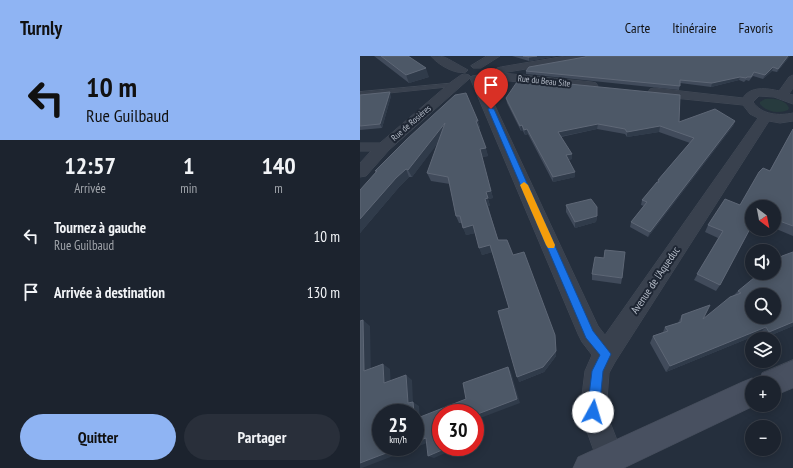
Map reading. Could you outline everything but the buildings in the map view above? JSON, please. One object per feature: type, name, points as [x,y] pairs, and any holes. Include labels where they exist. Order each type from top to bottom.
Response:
[{"type":"main road","points":[[781,379],[793,374]]},
{"type":"main road","points":[[600,463],[745,395]]},
{"type":"street","name":"Rue de Rosières","points":[[360,172],[384,147],[495,56]]},
{"type":"street","points":[[442,57],[453,67],[473,74],[585,56]]},
{"type":"street","points":[[473,74],[590,334],[606,354]]},
{"type":"street","name":"Rue du Beau Site","points":[[473,74],[606,88]]},
{"type":"street","points":[[747,102],[751,95],[765,92],[787,97],[793,79]]},
{"type":"street","points":[[646,92],[747,102],[753,110],[766,116],[784,119],[793,117]]},
{"type":"street","name":"Avenue de l'Aqueduc","points":[[600,463],[593,412],[597,371],[606,354],[766,116]]},
{"type":"street","points":[[360,147],[384,147]]},
{"type":"lane","points":[[360,94],[429,87],[473,74]]},
{"type":"green space","points":[[765,99],[782,101],[789,108],[788,110],[781,112],[773,112],[760,104],[760,102]]},
{"type":"slow traffic","points":[[524,185],[551,245]]},
{"type":"route","points":[[491,109],[590,334],[606,354],[597,371],[593,412]]}]
